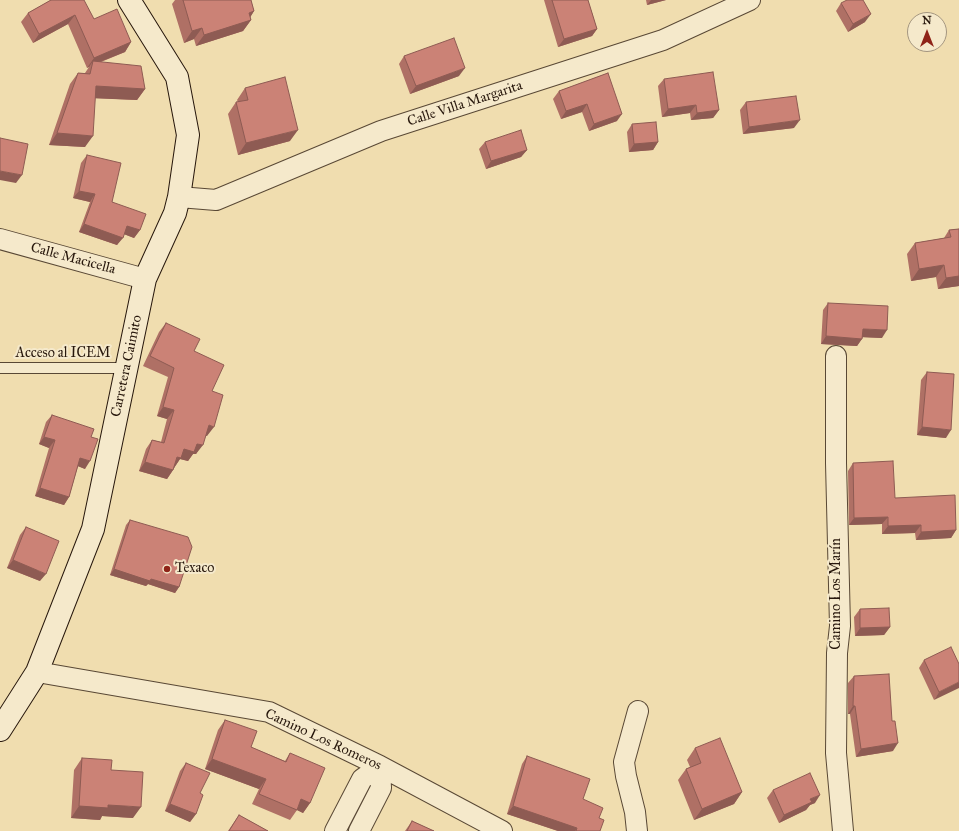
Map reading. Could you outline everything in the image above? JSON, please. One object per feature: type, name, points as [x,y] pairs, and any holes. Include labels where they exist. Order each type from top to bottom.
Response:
[{"type":"street","name":"Carretera Caimito","points":[[0,730],[36,672],[93,529],[145,279],[175,213],[179,197],[188,135],[177,77],[130,0]]},
{"type":"street","name":"Calle Villa Margarita","points":[[179,197],[216,200],[381,131],[663,40],[750,0]]},
{"type":"street","name":"Calle Macicella","points":[[0,239],[145,279]]},
{"type":"street","name":"Camino Los Marín","points":[[836,356],[836,463],[840,626],[837,652],[836,753],[843,831]]},
{"type":"street","name":"Camino Los Romeros","points":[[36,672],[268,712],[380,766],[502,831]]},
{"type":"street","points":[[637,831],[635,812],[624,762],[638,711]]},
{"type":"street","points":[[335,831],[362,779],[380,766]]},
{"type":"street","points":[[359,831],[381,788],[380,766]]},
{"type":"lane","name":"Acceso al ICEM","points":[[0,368],[127,368]]},
{"type":"building","points":[[51,0],[84,0],[94,19],[117,9],[131,42],[94,58],[75,15],[39,34],[28,13]]},
{"type":"building","points":[[183,0],[251,0],[254,11],[249,13],[251,20],[204,35],[202,28],[192,31]]},
{"type":"building","points":[[552,0],[588,0],[597,29],[564,39]]},
{"type":"building","points":[[847,0],[863,0],[871,14],[853,24],[841,3]]},
{"type":"building","points":[[454,38],[465,68],[416,86],[404,56]]},
{"type":"building","points":[[93,61],[141,66],[145,89],[96,86],[93,136],[57,133],[78,73],[90,74]]},
{"type":"building","points":[[713,72],[719,110],[697,113],[696,105],[668,109],[664,79]]},
{"type":"building","points":[[608,73],[622,114],[594,124],[587,104],[566,111],[559,91]]},
{"type":"building","points":[[285,77],[298,130],[246,143],[236,102],[248,100],[245,88]]},
{"type":"building","points":[[796,96],[800,120],[749,127],[746,102]]},
{"type":"building","points":[[656,122],[658,142],[634,144],[632,124]]},
{"type":"building","points":[[521,130],[527,150],[491,161],[485,142]]},
{"type":"building","points":[[0,138],[28,144],[22,175],[0,171]]},
{"type":"building","points":[[87,155],[121,163],[112,202],[146,214],[140,230],[127,226],[123,238],[84,224],[95,194],[79,191]]},
{"type":"building","points":[[959,229],[959,276],[946,278],[944,265],[919,269],[915,243],[951,237],[949,230]]},
{"type":"building","points":[[828,303],[888,306],[887,330],[863,329],[862,339],[826,336]]},
{"type":"building","points":[[166,323],[200,339],[194,351],[224,365],[212,391],[223,395],[214,427],[209,425],[203,445],[197,444],[194,452],[184,449],[181,458],[177,457],[173,470],[145,462],[152,440],[164,443],[174,410],[163,407],[174,368],[150,356]]},
{"type":"building","points":[[927,372],[954,374],[951,430],[922,427]]},
{"type":"building","points":[[52,415],[94,429],[91,437],[98,439],[90,461],[80,458],[69,497],[40,488],[55,440],[44,437]]},
{"type":"building","points":[[893,461],[895,498],[955,495],[956,530],[921,532],[921,525],[888,526],[888,517],[854,518],[853,463]]},
{"type":"building","points":[[130,520],[188,537],[192,547],[179,587],[151,579],[150,581],[114,569]]},
{"type":"building","points":[[26,527],[59,541],[46,574],[13,560]]},
{"type":"building","points":[[889,608],[890,627],[860,628],[860,609]]},
{"type":"building","points":[[951,647],[959,664],[959,682],[939,692],[924,660]]},
{"type":"building","points":[[889,674],[892,721],[895,721],[898,743],[861,749],[855,706],[853,706],[854,676]]},
{"type":"building","points":[[225,720],[257,731],[251,747],[286,762],[290,753],[325,768],[310,803],[301,799],[297,810],[259,794],[266,779],[212,759]]},
{"type":"building","points":[[720,738],[742,792],[702,809],[686,769],[701,763],[695,748]]},
{"type":"building","points":[[527,756],[590,779],[583,799],[603,808],[599,818],[604,820],[600,831],[576,831],[577,828],[513,806]]},
{"type":"building","points":[[82,758],[112,760],[111,770],[143,772],[141,807],[108,805],[108,808],[79,806]]},
{"type":"building","points":[[186,763],[210,773],[200,793],[203,795],[196,814],[170,804]]},
{"type":"building","points":[[810,773],[820,795],[810,799],[812,802],[784,815],[773,790]]},
{"type":"building","points":[[239,815],[268,831],[229,831]]},
{"type":"building","points":[[412,821],[434,831],[407,831]]},
{"type":"place","name":"Texaco","points":[[167,569]]}]
